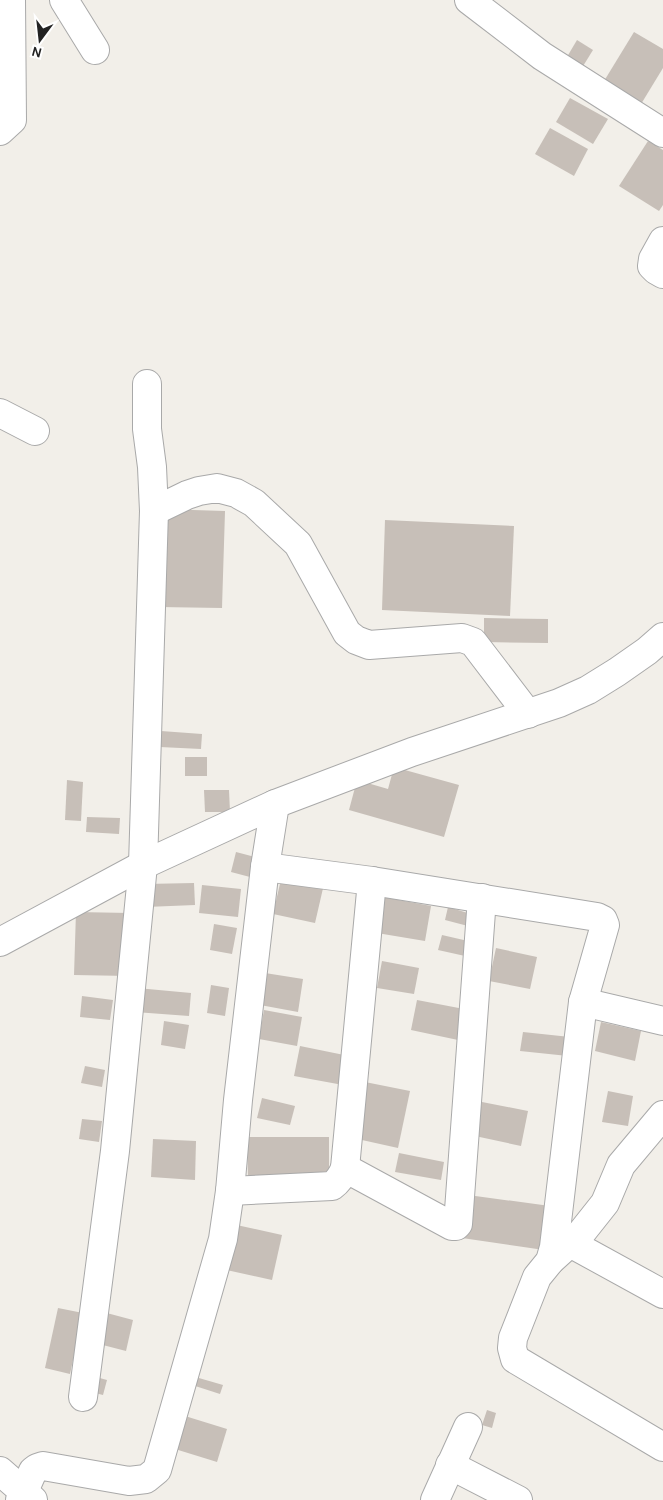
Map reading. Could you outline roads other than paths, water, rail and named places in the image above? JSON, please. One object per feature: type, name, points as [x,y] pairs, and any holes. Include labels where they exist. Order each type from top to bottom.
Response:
[{"type":"street","points":[[0,130],[12,120],[11,0]]},
{"type":"street","points":[[64,0],[95,50]]},
{"type":"street","points":[[469,0],[542,56],[663,133]]},
{"type":"street","points":[[663,241],[653,259],[652,266],[663,274]]},
{"type":"street","points":[[83,1397],[115,1151],[143,866],[154,511],[147,420],[147,384]]},
{"type":"street","points":[[0,413],[34,431]]},
{"type":"street","points":[[154,511],[199,490],[217,488],[236,493],[254,503],[298,544],[347,633],[356,640],[369,645],[462,638],[468,640],[472,642],[528,714]]},
{"type":"street","points":[[0,942],[143,866],[275,804],[412,752],[559,703],[588,690],[640,657],[663,637]]},
{"type":"street","points":[[0,1471],[26,1497],[33,1471],[43,1466],[129,1481],[146,1479],[157,1470],[223,1240],[265,867],[275,804]]},
{"type":"street","points":[[265,867],[482,898],[596,917],[603,920],[605,925],[583,1002],[554,1247],[560,1252],[663,1294]]},
{"type":"street","points":[[230,1191],[332,1186],[338,1181],[345,1168],[372,882]]},
{"type":"street","points":[[345,1168],[452,1226],[458,1224],[482,898]]},
{"type":"street","points":[[583,1002],[663,1021]]},
{"type":"street","points":[[663,1115],[621,1166],[605,1203],[582,1232],[537,1277],[513,1338],[512,1348],[515,1359],[663,1447]]},
{"type":"street","points":[[435,1500],[468,1427]]},
{"type":"street","points":[[450,1465],[518,1500]]}]
